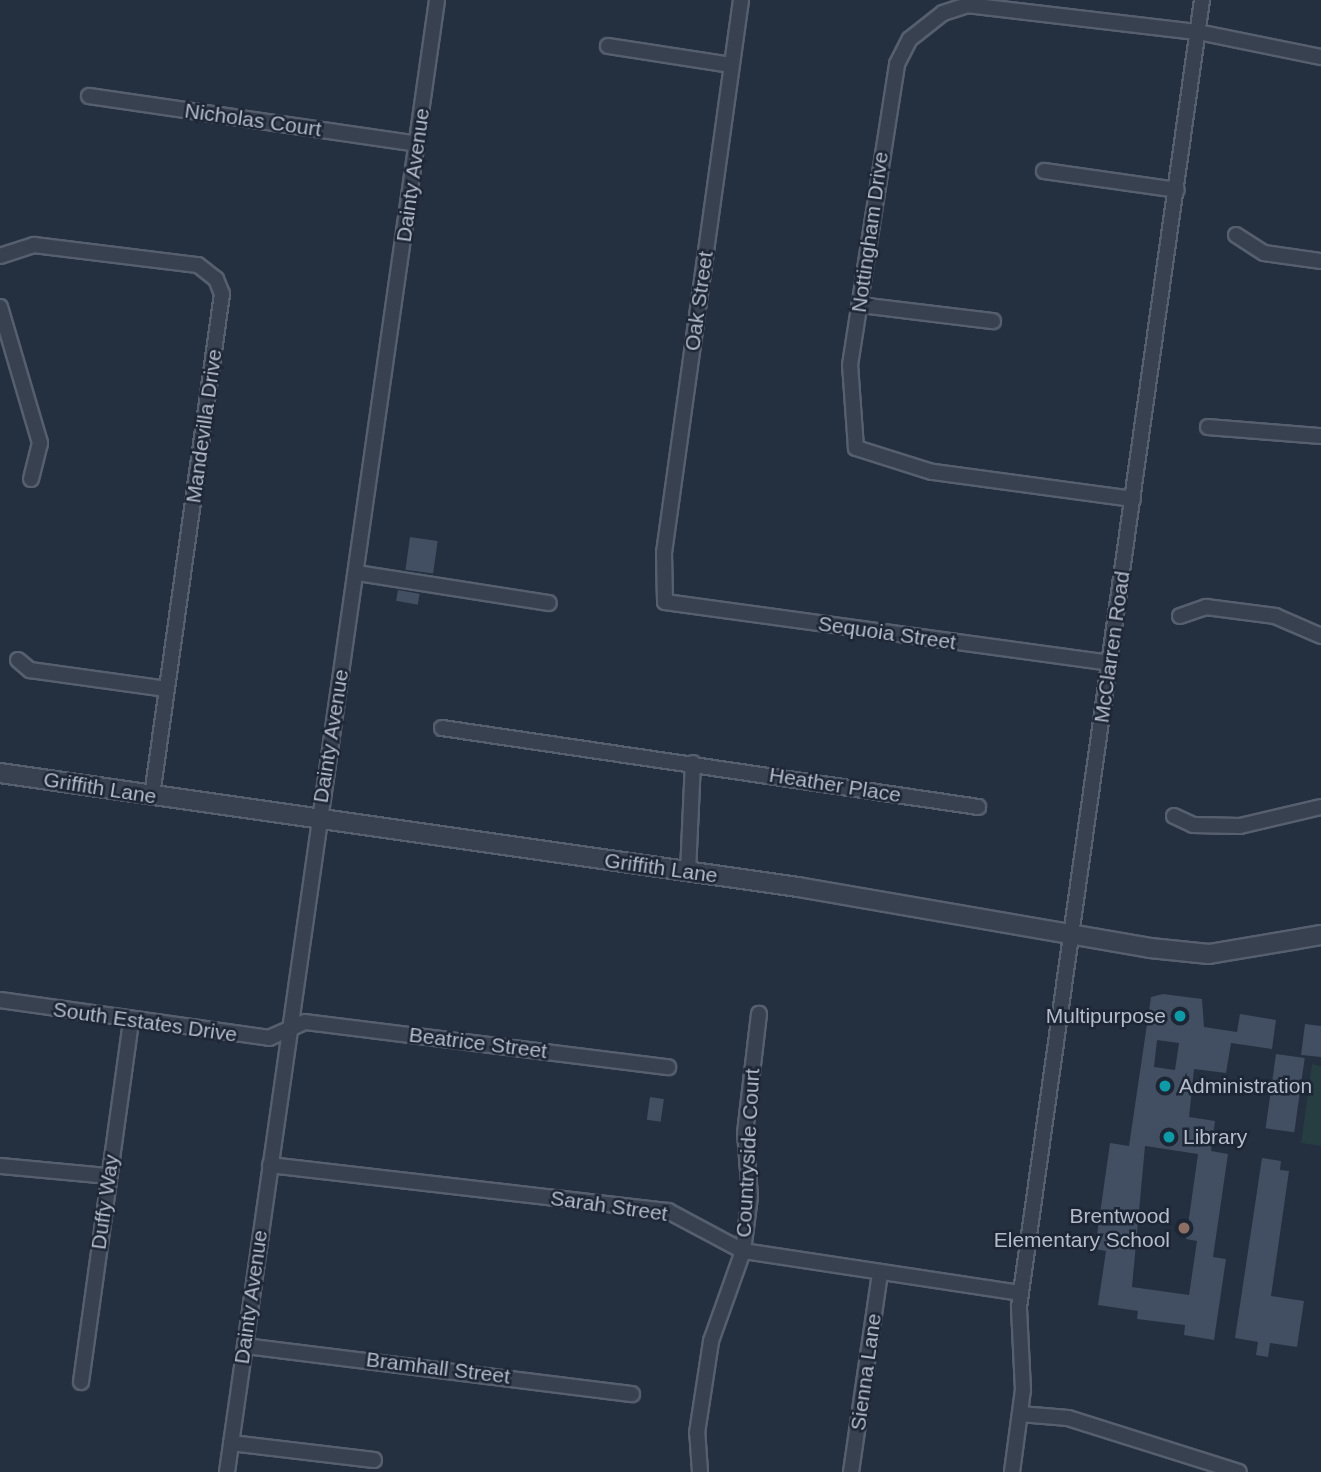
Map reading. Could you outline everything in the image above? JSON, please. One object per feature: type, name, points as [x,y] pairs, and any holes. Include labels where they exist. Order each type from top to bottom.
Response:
[{"type":"street","name":"Dainty Avenue","points":[[227,1472],[437,0]]},
{"type":"street","name":"Oak Street","points":[[665,602],[664,553],[741,0]]},
{"type":"street","name":"McClarren Road","points":[[1012,1472],[1020,1413],[1021,1293],[1202,0]]},
{"type":"street","name":"Nottingham Drive","points":[[1133,499],[932,472],[856,448],[850,365],[890,86],[910,40],[940,6],[1000,5],[1288,45],[1321,57]]},
{"type":"street","points":[[608,46],[731,65]]},
{"type":"street","name":"Nicholas Court","points":[[89,96],[417,144]]},
{"type":"street","points":[[1044,171],[1177,190]]},
{"type":"street","points":[[1236,235],[1264,253],[1321,261]]},
{"type":"street","name":"Mandevilla Drive","points":[[0,256],[34,244],[198,265],[219,286],[152,796]]},
{"type":"street","points":[[860,305],[993,321]]},
{"type":"street","points":[[0,307],[40,443],[30,479]]},
{"type":"street","points":[[1208,427],[1321,436]]},
{"type":"street","points":[[357,573],[549,603]]},
{"type":"street","name":"Sequoia Street","points":[[665,602],[1110,663]]},
{"type":"street","points":[[1180,616],[1206,607],[1264,615],[1321,636]]},
{"type":"street","points":[[18,660],[30,670],[167,690]]},
{"type":"street","name":"Heather Place","points":[[442,728],[978,807]]},
{"type":"street","points":[[688,872],[692,763]]},
{"type":"street","name":"Griffith Lane","points":[[0,773],[318,821],[688,872],[1072,936],[1209,954],[1321,934]]},
{"type":"street","points":[[1174,816],[1193,825],[1240,826],[1321,807]]},
{"type":"street","name":"South Estates Drive","points":[[0,1000],[131,1022],[269,1038],[289,1030]]},
{"type":"street","name":"Countryside Court","points":[[699,1472],[697,1433],[711,1341],[743,1251],[750,1196],[745,1133],[759,1014]]},
{"type":"street","name":"Duffy Way","points":[[81,1382],[131,1022]]},
{"type":"street","name":"Beatrice Street","points":[[289,1030],[305,1022],[668,1067]]},
{"type":"street","name":"Sarah Street","points":[[270,1165],[668,1211],[743,1251],[1021,1293]]},
{"type":"street","points":[[0,1166],[108,1176]]},
{"type":"street","name":"Sienna Lane","points":[[851,1472],[880,1272]]},
{"type":"street","name":"Bramhall Street","points":[[244,1346],[632,1394]]},
{"type":"street","points":[[1020,1413],[1068,1418],[1239,1472]]},
{"type":"street","points":[[231,1443],[374,1460]]},
{"type":"green space","points":[[1312,1064],[1321,1066],[1321,1146],[1301,1143]]},
{"type":"building","points":[[410,537],[438,541],[433,574],[405,570]]},
{"type":"building","points":[[398,590],[420,594],[418,605],[396,601]]},
{"type":"building","points":[[1163,994],[1202,999],[1204,1027],[1237,1032],[1240,1014],[1276,1020],[1272,1049],[1231,1043],[1226,1073],[1194,1069],[1189,1117],[1215,1121],[1211,1151],[1228,1154],[1213,1257],[1226,1259],[1214,1340],[1184,1335],[1185,1325],[1137,1319],[1138,1311],[1098,1305],[1106,1251],[1095,1249],[1110,1143],[1129,1146],[1151,997]],"holes":[[[1157,1040],[1179,1043],[1175,1070],[1154,1067]],[[1145,1146],[1198,1154],[1186,1239],[1197,1241],[1189,1295],[1132,1287]]]},
{"type":"building","points":[[1305,1024],[1321,1026],[1321,1057],[1301,1055]]},
{"type":"building","points":[[1276,1054],[1305,1058],[1294,1132],[1266,1128]]},
{"type":"building","points":[[650,1097],[664,1099],[661,1122],[647,1120]]},
{"type":"building","points":[[1262,1158],[1281,1161],[1280,1170],[1289,1171],[1271,1296],[1304,1301],[1297,1347],[1270,1343],[1268,1357],[1256,1355],[1258,1342],[1235,1338]]},
{"type":"place","name":"Multipurpose","points":[[1180,1016]]},
{"type":"place","name":"Administration","points":[[1165,1086]]},
{"type":"place","name":"Library","points":[[1169,1137]]},
{"type":"place","name":"Brentwood Elementary School","points":[[1184,1228]]}]
